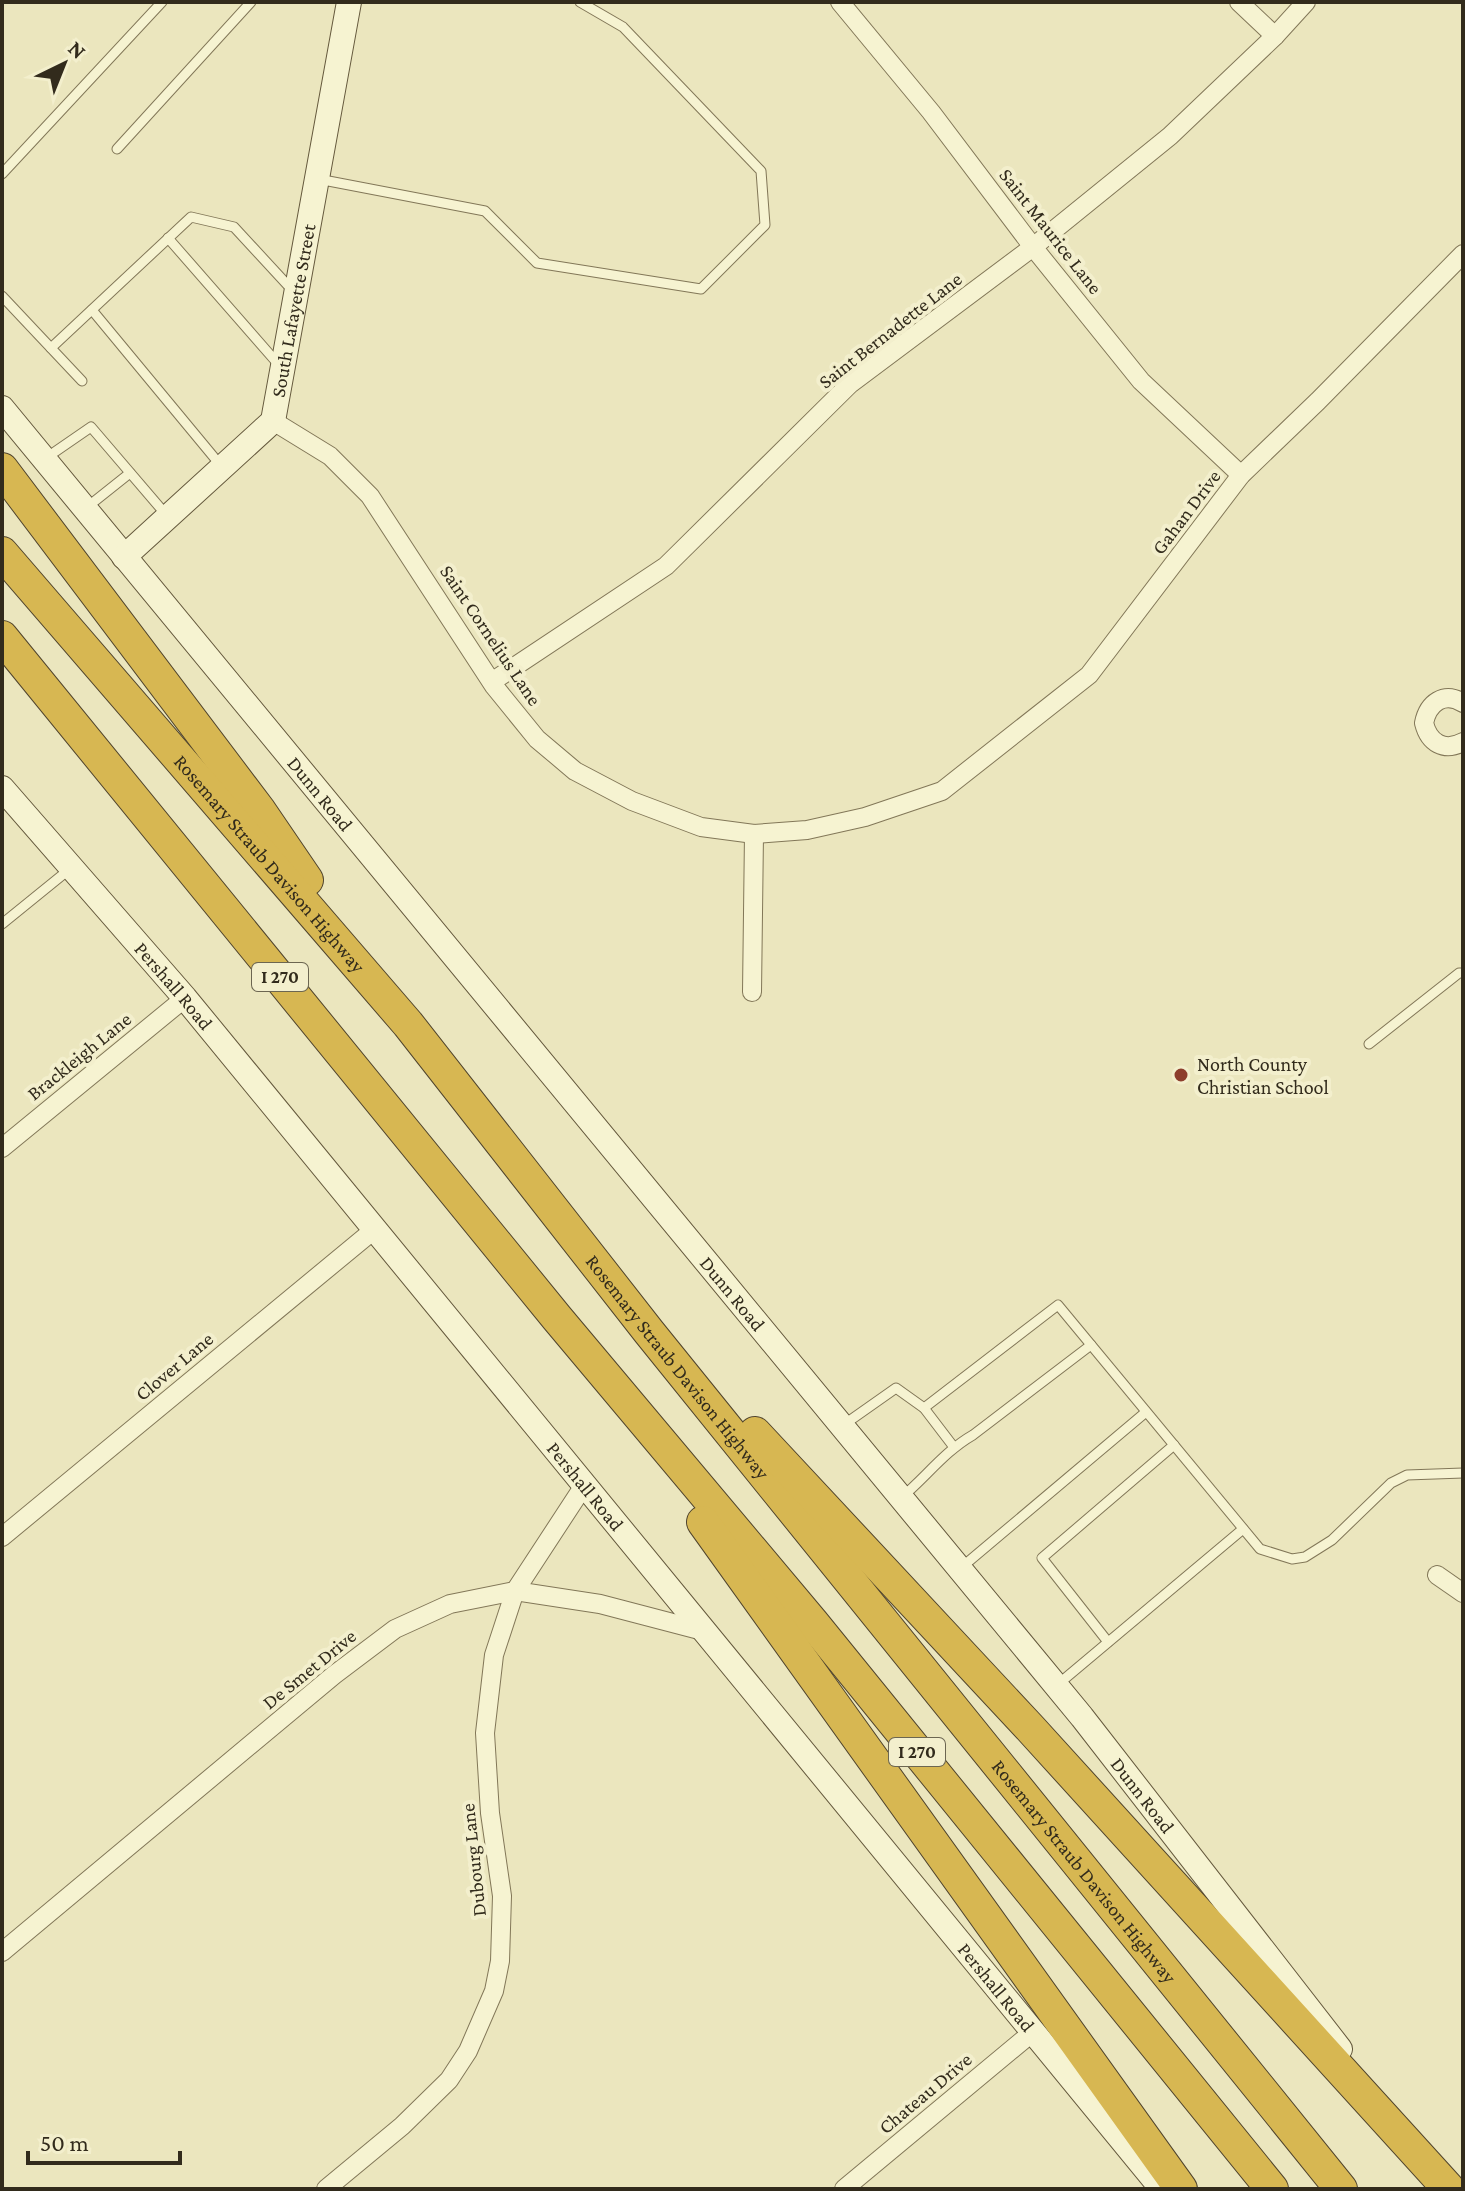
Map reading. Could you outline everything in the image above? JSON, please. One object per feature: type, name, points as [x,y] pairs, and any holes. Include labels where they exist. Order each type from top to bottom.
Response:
[{"type":"highway","points":[[2,469],[260,811],[408,1024]]},
{"type":"highway","name":"Rosemary Straub Davison Highway","points":[[2,553],[408,1024],[649,1332],[1341,2189]]},
{"type":"highway","name":"I 270","points":[[2,637],[557,1318],[813,1623],[1272,2189]]},
{"type":"highway","points":[[557,1318],[1181,2189]]},
{"type":"highway","points":[[649,1332],[700,1374],[1453,2184]]},
{"type":"street","name":"South Lafayette Street","points":[[124,557],[273,421],[349,2]]},
{"type":"street","name":"Saint Maurice Lane","points":[[840,2],[931,112],[1033,247],[1141,381],[1241,475]]},
{"type":"street","points":[[1239,2],[1275,36]]},
{"type":"street","name":"Saint Bernadette Lane","points":[[493,681],[666,566],[850,384],[1033,247],[1170,136],[1275,36],[1306,2]]},
{"type":"street","name":"Gahan Drive","points":[[942,791],[1089,675],[1241,475],[1463,254]]},
{"type":"street","name":"Dunn Road","points":[[2,408],[1056,1686],[1453,2184]]},
{"type":"street","name":"Saint Cornelius Lane","points":[[273,421],[330,456],[370,496],[494,686],[537,739],[575,771],[632,801],[701,827],[754,834],[807,830],[865,817],[942,791]]},
{"type":"street","points":[[1463,703],[1449,697],[1439,700],[1431,705],[1424,723],[1432,740],[1440,745],[1449,747],[1463,742]]},
{"type":"street","name":"Pershall Road","points":[[2,788],[185,998],[1162,2189]]},
{"type":"street","points":[[752,992],[754,834]]},
{"type":"street","name":"Brackleigh Lane","points":[[2,1148],[185,998]]},
{"type":"street","name":"Clover Lane","points":[[2,1537],[375,1229]]},
{"type":"street","name":"Dubourg Lane","points":[[326,2189],[402,2126],[449,2080],[468,2051],[494,1991],[500,1961],[502,1896],[490,1813],[485,1733],[494,1655],[515,1591],[585,1484]]},
{"type":"street","points":[[1437,1575],[1463,1593]]},
{"type":"street","name":"De Smet Drive","points":[[2,1952],[334,1675],[395,1629],[450,1604],[515,1591],[600,1604],[707,1632]]},
{"type":"street","name":"Chateau Drive","points":[[844,2189],[1034,2031]]},
{"type":"lane","points":[[2,174],[162,2]]},
{"type":"lane","points":[[117,149],[251,2]]},
{"type":"lane","points":[[318,179],[485,211],[537,263],[701,289],[765,225],[761,171],[623,27],[580,2]]},
{"type":"lane","points":[[51,348],[191,217],[234,227],[296,295]]},
{"type":"lane","points":[[168,238],[282,369]]},
{"type":"lane","points":[[2,296],[82,381]]},
{"type":"lane","points":[[92,310],[222,467]]},
{"type":"lane","points":[[44,459],[91,427],[168,517]]},
{"type":"lane","points":[[85,510],[130,473]]},
{"type":"lane","points":[[2,923],[71,868]]},
{"type":"lane","points":[[1369,1044],[1459,973],[1463,973]]},
{"type":"lane","points":[[924,1408],[1058,1305],[1260,1549],[1292,1559],[1305,1557],[1332,1540],[1391,1483],[1407,1475],[1463,1473]]},
{"type":"lane","points":[[901,1498],[924,1479],[953,1446],[973,1435],[1091,1345]]},
{"type":"lane","points":[[842,1426],[896,1388],[924,1408],[953,1446]]},
{"type":"lane","points":[[960,1569],[1146,1412]]},
{"type":"lane","points":[[1108,1642],[1042,1558],[1174,1445]]},
{"type":"lane","points":[[1056,1686],[1243,1529]]},
{"type":"place","name":"North County Christian School","points":[[1181,1075]]}]
